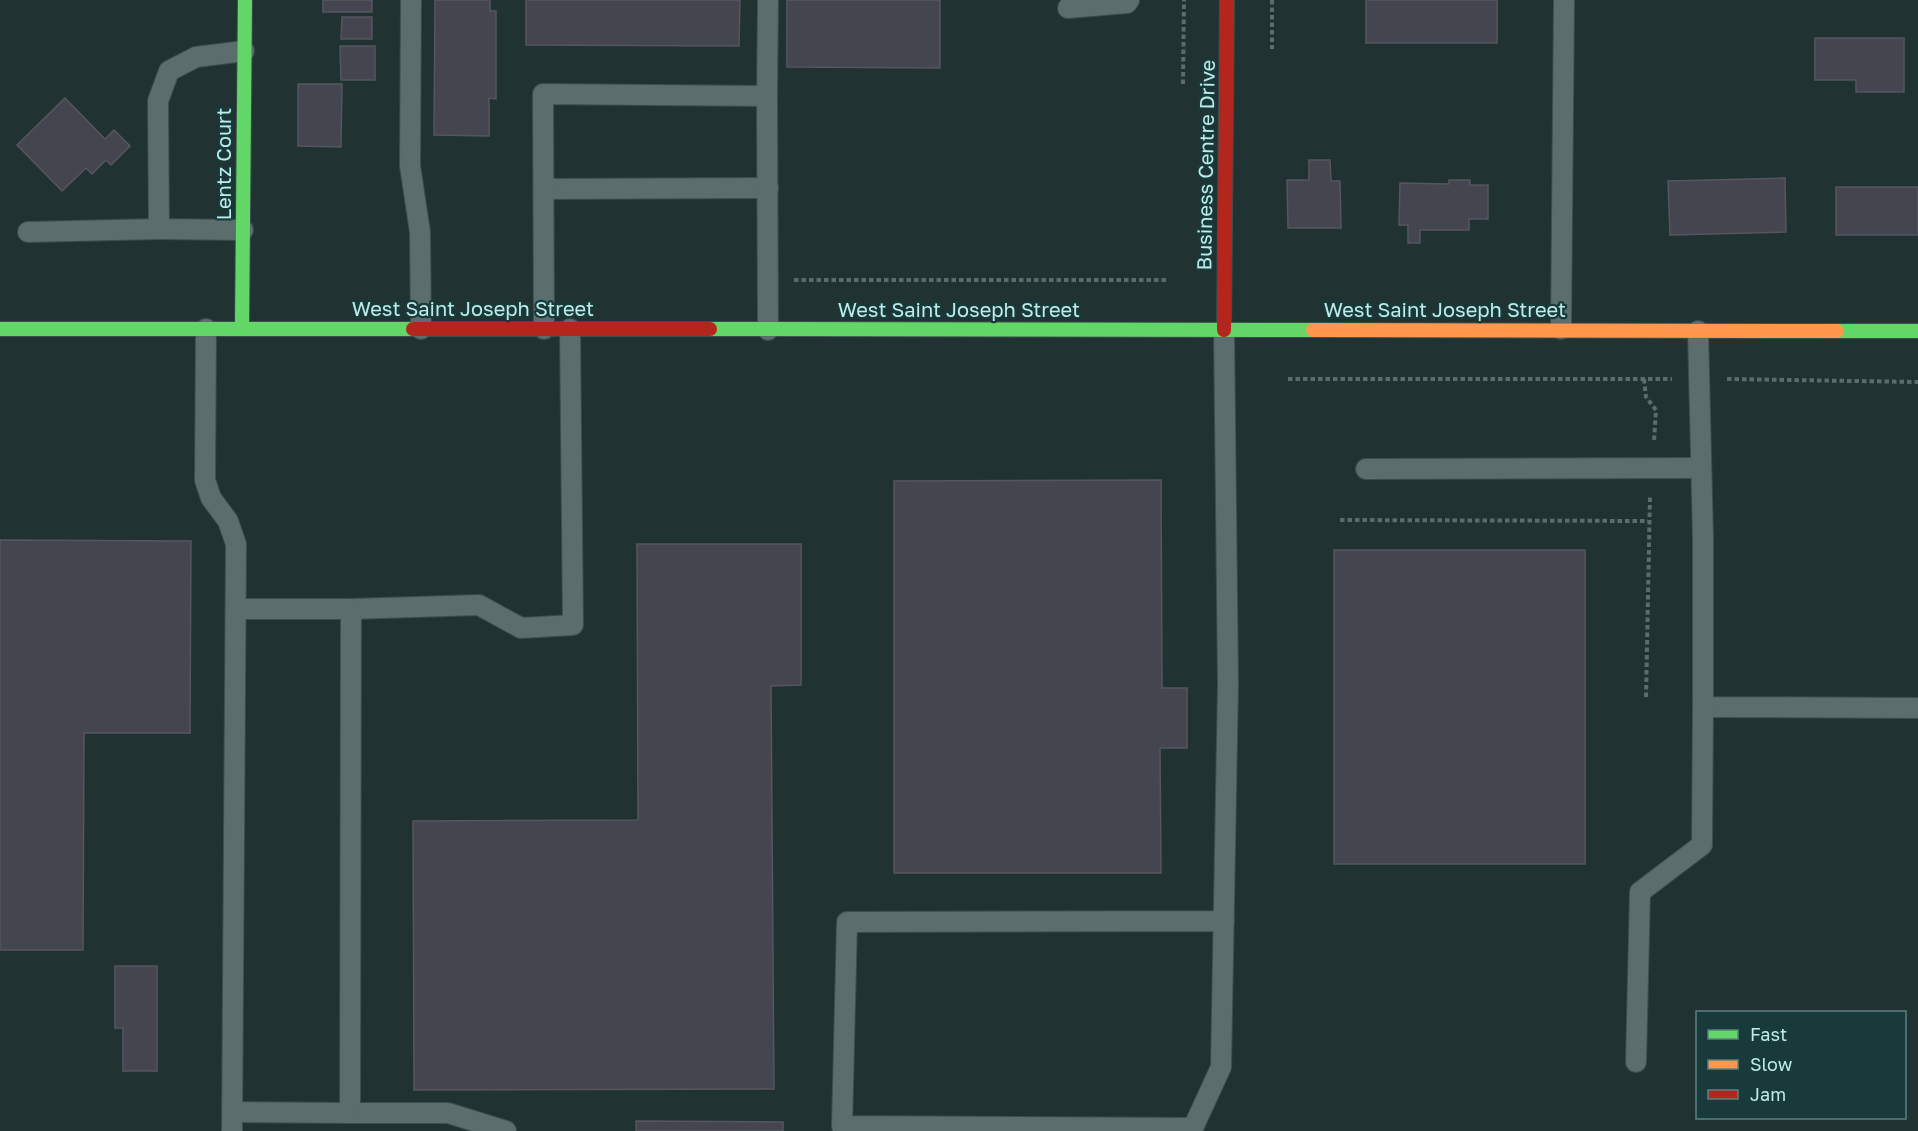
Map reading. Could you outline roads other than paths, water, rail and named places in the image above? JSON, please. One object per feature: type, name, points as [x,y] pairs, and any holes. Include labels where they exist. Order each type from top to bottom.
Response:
[{"type":"street","name":"Lentz Court","points":[[242,328],[245,0]]},
{"type":"street","name":"Business Centre Drive","points":[[1224,330],[1227,0]]},
{"type":"street","name":"West Saint Joseph Street","points":[[0,329],[1918,331]]},
{"type":"lane","points":[[411,0],[410,166],[420,232],[421,329]]},
{"type":"lane","points":[[768,0],[768,330]]},
{"type":"lane","points":[[1068,8],[1126,3],[1128,0]]},
{"type":"lane","points":[[1561,329],[1564,0]]},
{"type":"lane","points":[[159,229],[158,101],[170,71],[196,57],[244,51]]},
{"type":"lane","points":[[544,329],[543,94],[767,96]]},
{"type":"lane","points":[[544,189],[768,188]]},
{"type":"lane","points":[[27,232],[159,229],[243,231]]},
{"type":"lane","points":[[206,329],[205,480],[211,498],[228,521],[236,544],[232,1122],[350,1113],[448,1113],[506,1131]]},
{"type":"lane","points":[[236,609],[351,609],[479,605],[521,628],[573,625],[570,329]]},
{"type":"lane","points":[[1224,330],[1228,684],[1224,921],[1221,1067],[1193,1128],[842,1126],[847,922],[1224,921]]},
{"type":"lane","points":[[1636,1062],[1640,892],[1702,845],[1703,707],[1698,331]]},
{"type":"lane","points":[[1366,469],[1701,468]]},
{"type":"lane","points":[[350,1113],[351,609]]},
{"type":"lane","points":[[1703,707],[1918,708]]}]
